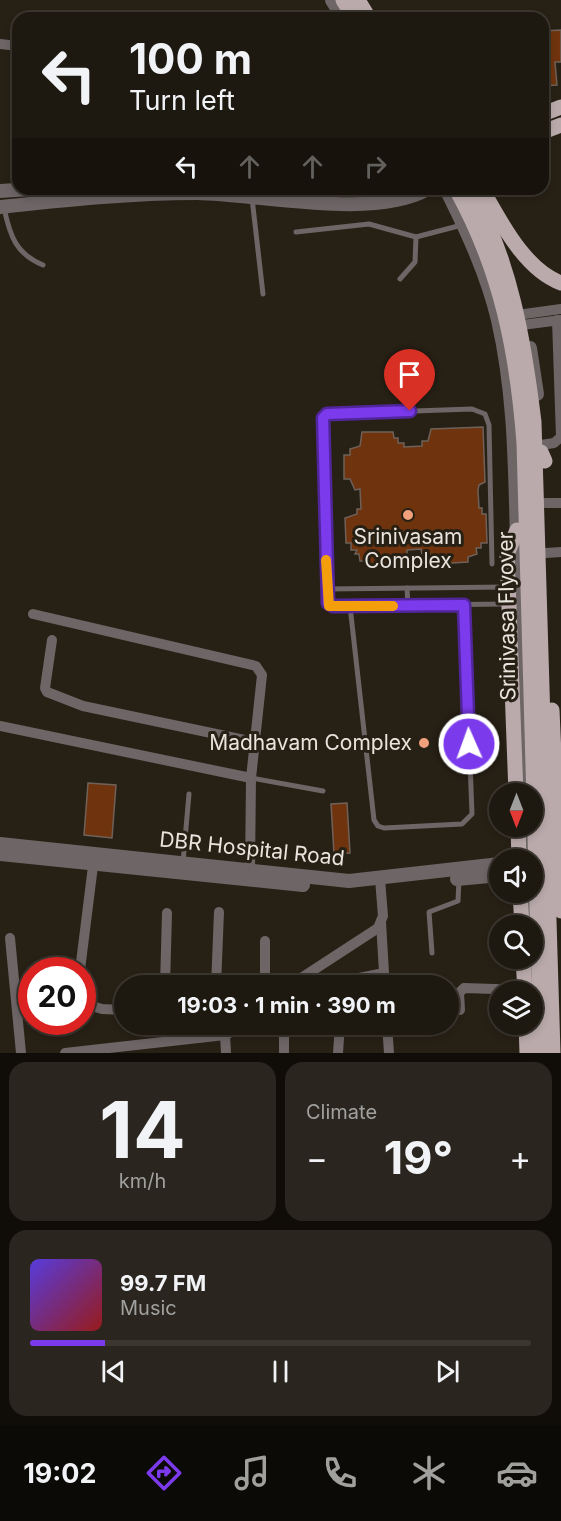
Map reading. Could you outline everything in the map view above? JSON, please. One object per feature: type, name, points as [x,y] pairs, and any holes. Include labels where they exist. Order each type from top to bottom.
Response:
[{"type":"main road","name":"Srinivasa Flyover","points":[[459,195],[475,224],[498,287],[513,342],[520,385],[524,443],[541,1053]]},
{"type":"main road","name":"Srinivasa Flyover","points":[[474,195],[488,221],[510,287],[523,337],[534,423],[553,1053]]},
{"type":"main road","points":[[486,195],[519,249],[543,272],[561,284]]},
{"type":"main road","points":[[542,453],[545,503],[554,553],[561,911]]},
{"type":"main road","points":[[516,783],[507,554],[517,530]]},
{"type":"main road","points":[[526,1035],[527,1053]]},
{"type":"street","points":[[2,206],[150,195]]},
{"type":"street","points":[[220,195],[280,202],[373,202],[399,199],[411,195]]},
{"type":"street","points":[[449,195],[485,276],[499,324],[514,414],[526,783]]},
{"type":"street","points":[[484,195],[513,272],[524,318],[535,372],[542,453],[555,787],[558,1053]]},
{"type":"street","points":[[499,324],[524,318],[560,316],[560,442],[542,453]]},
{"type":"street","points":[[545,503],[561,503]]},
{"type":"street","points":[[33,614],[256,666],[262,675],[251,778],[250,871]]},
{"type":"street","points":[[52,640],[45,688],[47,692],[82,706],[254,742]]},
{"type":"street","points":[[0,726],[251,778]]},
{"type":"street","name":"DBR Hospital Road","points":[[0,843],[264,883],[380,883],[489,876]]},
{"type":"street","name":"DBR Hospital Road","points":[[0,854],[94,857],[380,883],[489,866]]},
{"type":"street","points":[[82,957],[94,857]]},
{"type":"street","points":[[374,975],[384,973],[380,883]]},
{"type":"street","points":[[216,975],[219,912]]},
{"type":"street","points":[[165,975],[167,913]]},
{"type":"street","points":[[306,975],[378,928],[381,922]]},
{"type":"street","points":[[10,938],[21,1053]]},
{"type":"street","points":[[264,975],[265,941]]},
{"type":"street","points":[[460,1010],[459,993],[464,988],[489,989]]},
{"type":"street","points":[[96,1007],[114,1010]]},
{"type":"street","points":[[65,1053],[161,1048],[225,1035],[226,1053]]},
{"type":"street","points":[[284,1035],[284,1053]]},
{"type":"street","points":[[338,1053],[339,1035]]},
{"type":"street","points":[[386,1035],[389,1053]]},
{"type":"street","points":[[531,1035],[532,1053]]},
{"type":"lane","points":[[252,198],[263,294]]},
{"type":"lane","points":[[2,206],[15,245],[27,259],[43,265]]},
{"type":"lane","points":[[296,232],[369,224],[416,237],[464,225]]},
{"type":"lane","points":[[400,279],[415,262],[416,237]]},
{"type":"lane","points":[[492,564],[489,425],[485,414],[472,409],[327,414],[321,424],[329,606],[519,604]]},
{"type":"lane","points":[[327,589],[519,587]]},
{"type":"lane","points":[[407,588],[408,606]]},
{"type":"lane","points":[[350,606],[374,820],[378,826],[384,828],[462,824],[472,814],[464,605]]},
{"type":"lane","points":[[251,778],[323,790]]},
{"type":"lane","points":[[183,864],[189,794]]},
{"type":"lane","points":[[432,953],[429,912],[458,901],[459,879]]},
{"type":"building","points":[[561,30],[561,62],[555,62],[557,85],[549,86],[549,31]]},
{"type":"building","points":[[483,427],[485,482],[479,485],[478,490],[479,508],[482,508],[482,514],[486,514],[487,543],[481,543],[481,548],[476,548],[477,554],[468,557],[468,562],[436,564],[436,558],[430,558],[430,554],[422,555],[421,549],[407,550],[407,555],[403,555],[403,559],[397,559],[398,565],[367,566],[366,561],[360,561],[359,554],[355,554],[357,550],[351,550],[351,543],[346,543],[345,518],[357,514],[357,509],[361,509],[360,489],[355,490],[350,479],[344,479],[344,455],[350,455],[350,449],[360,446],[362,432],[393,432],[394,438],[398,438],[398,443],[404,443],[404,447],[422,446],[422,441],[428,441],[431,429]]},
{"type":"building","points":[[88,783],[116,785],[112,838],[84,835]]},
{"type":"building","points":[[347,803],[350,853],[334,854],[331,804]]},
{"type":"slow traffic","points":[[326,560],[329,606],[393,606]]},
{"type":"place","name":"Srinivasam Complex","points":[[408,515]]},
{"type":"place","name":"Madhavam Complex","points":[[424,743]]},
{"type":"route","points":[[410,411],[327,414],[323,418],[321,424],[328,603],[329,606],[464,605],[469,744]]}]
